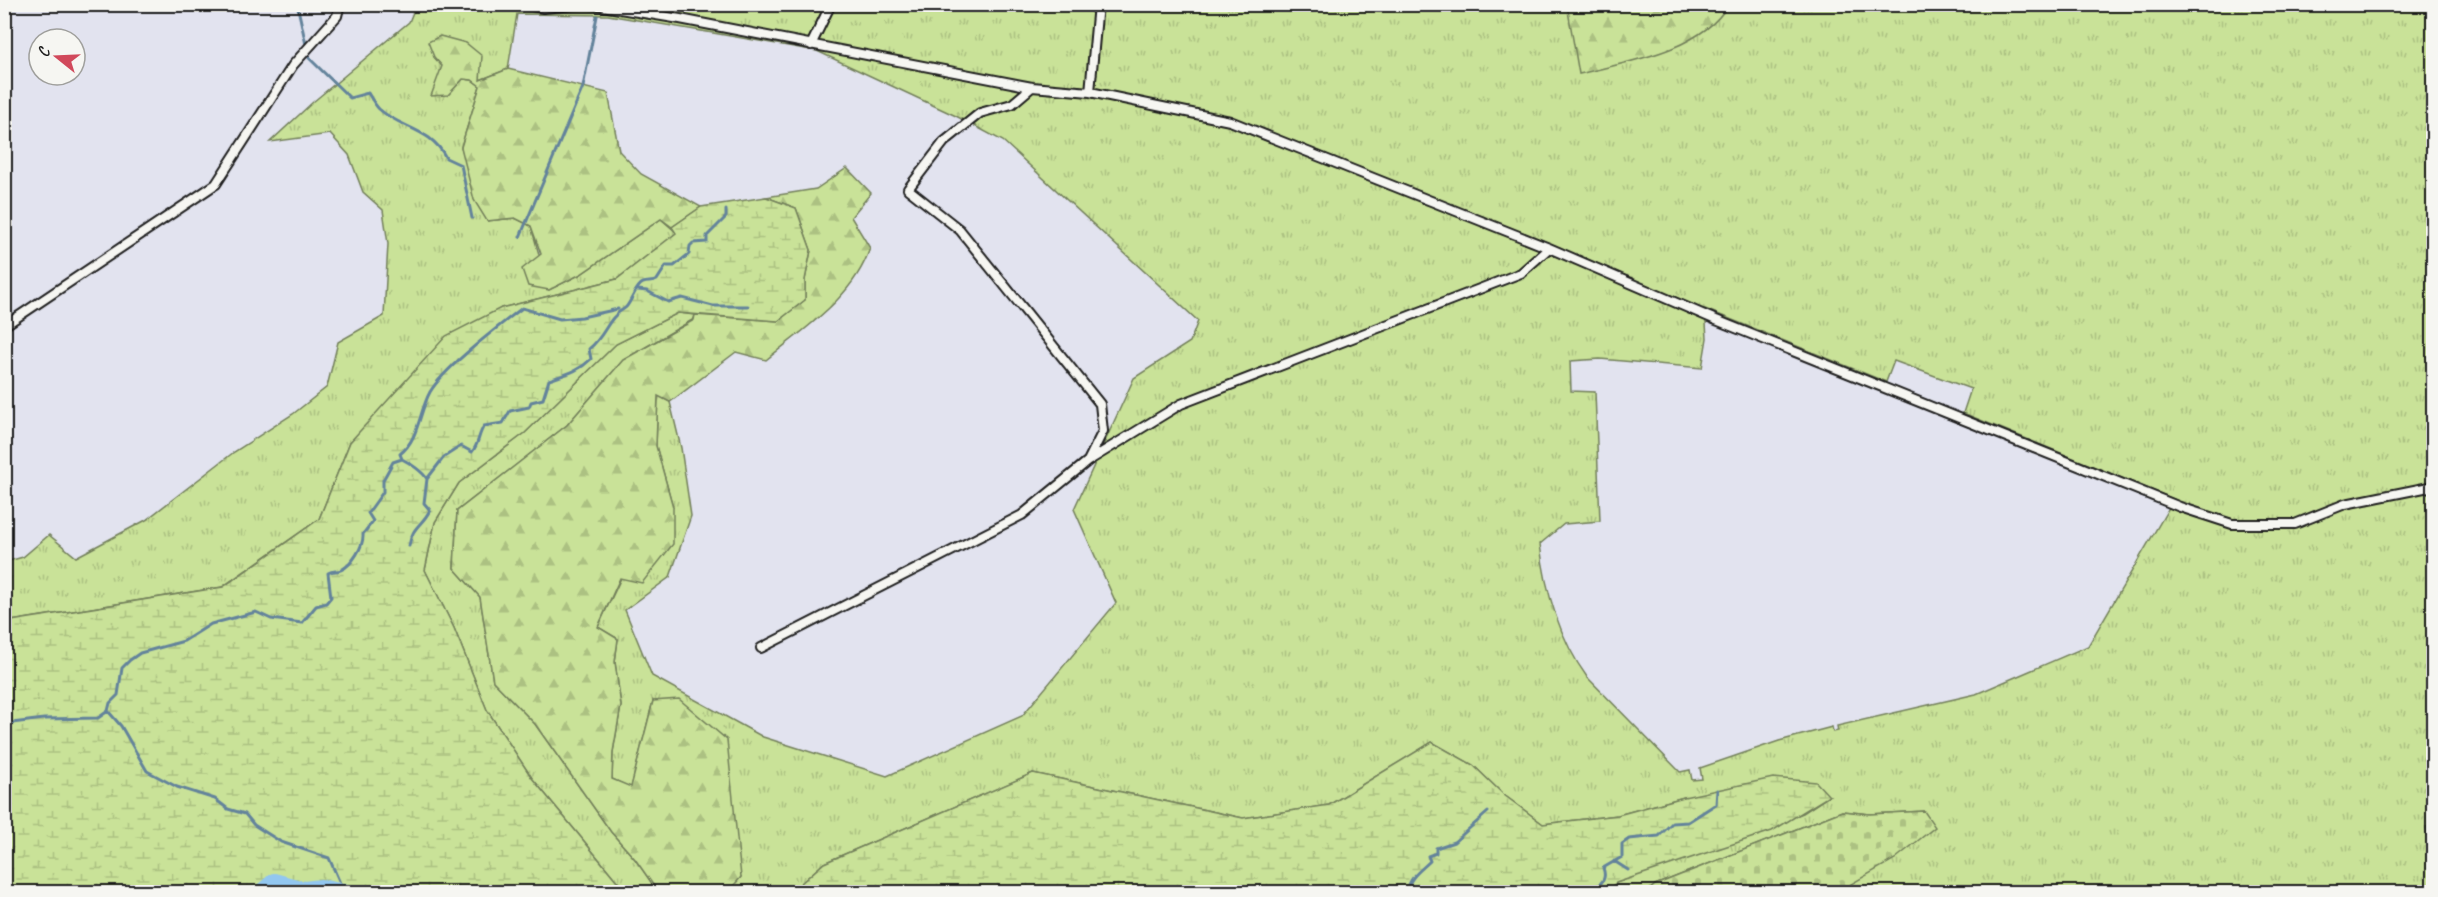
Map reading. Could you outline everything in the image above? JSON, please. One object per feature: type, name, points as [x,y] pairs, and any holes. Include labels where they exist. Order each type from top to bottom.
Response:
[{"type":"street","points":[[4,326],[216,184],[293,65],[337,16],[340,4]]},
{"type":"street","points":[[520,4],[543,8],[584,4]]},
{"type":"street","points":[[590,4],[1032,87],[1090,92],[1230,121],[1549,248],[1716,320],[2181,507],[2232,524],[2295,524],[2345,504],[2433,486]]},
{"type":"street","points":[[811,45],[831,4]]},
{"type":"street","points":[[1090,92],[1098,4]]},
{"type":"street","points":[[1032,87],[1011,104],[980,113],[944,142],[908,189],[960,230],[1100,404],[1103,431],[1088,461]]},
{"type":"street","points":[[761,648],[1022,515],[1088,461],[1181,404],[1521,273],[1549,248]]},
{"type":"green space","points":[[1567,4],[1728,5],[1716,21],[1700,34],[1682,44],[1640,59],[1579,74]]},
{"type":"green space","points":[[416,5],[2433,5],[2434,826],[2426,827],[2433,875],[2433,892],[1843,892],[1924,811],[1870,814],[1842,811],[1655,885],[1647,892],[1606,892],[1616,883],[1803,813],[1829,796],[1684,797],[1618,815],[1543,824],[1504,795],[1473,765],[1432,742],[1329,805],[1243,818],[1033,773],[824,863],[791,892],[728,892],[741,877],[653,701],[631,788],[612,779],[613,752],[621,706],[615,662],[618,639],[598,627],[621,578],[673,507],[656,446],[658,395],[670,402],[681,448],[691,516],[670,577],[625,610],[652,676],[763,737],[887,776],[1022,716],[1116,603],[1074,509],[1134,378],[1190,342],[1198,321],[1003,141],[956,116],[817,51],[608,15],[517,14],[508,69],[480,80],[434,57],[442,66],[448,95],[463,79],[472,80],[480,86],[461,147],[487,221],[515,218],[531,226],[549,290],[581,274],[661,219],[677,233],[617,279],[501,308],[350,442],[319,519],[222,587],[5,622],[5,562],[23,557],[49,535],[76,557],[146,520],[234,452],[293,414],[327,387],[338,342],[384,316],[388,244],[383,210],[363,192],[349,155],[330,134],[270,142],[313,102],[409,22]],"holes":[[[1705,309],[1886,382],[1894,361],[1971,389],[1963,413],[2174,499],[2088,646],[1976,694],[1837,726],[1838,731],[1833,732],[1832,727],[1779,741],[1700,768],[1702,779],[1692,780],[1690,770],[1680,772],[1587,677],[1569,647],[1550,597],[1540,544],[1564,524],[1600,521],[1595,392],[1571,391],[1570,361],[1600,359],[1702,368],[1707,338]]]},
{"type":"green space","points":[[440,36],[466,43],[482,56],[480,80],[508,69],[608,93],[619,151],[641,174],[701,207],[672,227],[661,219],[581,274],[549,290],[528,286],[522,269],[541,254],[531,226],[515,218],[487,221],[474,200],[461,147],[480,86],[472,80],[463,79],[448,95],[431,96],[442,66],[434,57],[428,42]]},
{"type":"green space","points":[[847,168],[871,193],[851,217],[870,248],[863,266],[840,297],[766,360],[736,352],[670,402],[658,396],[656,446],[673,507],[673,544],[642,583],[620,578],[598,627],[618,639],[615,662],[621,706],[613,752],[612,779],[631,787],[653,701],[679,699],[727,740],[741,877],[728,892],[658,892],[635,859],[611,832],[535,724],[493,681],[480,597],[454,568],[457,511],[567,425],[623,360],[694,320],[695,315],[778,321],[805,300],[805,280],[811,250],[796,208],[766,197],[816,189]]},
{"type":"green space","points":[[766,197],[796,208],[811,250],[805,280],[805,300],[778,321],[678,313],[616,344],[525,433],[459,483],[435,522],[425,570],[454,628],[487,710],[532,778],[626,892],[5,892],[5,622],[223,587],[319,519],[350,442],[446,336],[501,308],[617,279],[676,233],[672,227],[701,207]]},
{"type":"green space","points":[[678,313],[695,315],[694,319],[623,360],[567,425],[457,511],[454,568],[480,597],[493,681],[535,724],[611,832],[635,859],[658,892],[626,892],[532,778],[487,710],[454,628],[425,570],[435,522],[459,483],[525,433],[616,344]]},
{"type":"green space","points":[[1432,742],[1473,765],[1504,795],[1543,824],[1618,815],[1684,797],[1773,778],[1816,782],[1829,796],[1772,831],[1616,883],[1606,892],[791,892],[824,863],[1033,773],[1243,818],[1329,805]]},
{"type":"green space","points":[[1842,811],[1870,814],[1924,811],[1935,827],[1895,859],[1851,884],[1843,892],[1647,892],[1655,885]]},
{"type":"waterway","points":[[297,4],[309,58],[350,98],[368,93],[379,109],[388,116],[432,140],[446,158],[461,165],[472,218]]},
{"type":"waterway","points":[[520,237],[583,87],[597,16]]},
{"type":"waterway","points":[[409,546],[412,534],[430,510],[424,503],[427,479],[444,457],[461,446],[472,452],[484,426],[503,423],[510,411],[529,407],[531,402],[543,399],[549,380],[572,372],[591,359],[589,349],[600,338],[614,317],[627,306],[640,285],[657,280],[666,266],[674,266],[689,254],[693,243],[707,242],[707,236],[726,217],[726,210]]},
{"type":"waterway","points":[[638,290],[647,291],[668,302],[682,298],[713,306],[748,306]]},
{"type":"waterway","points":[[402,459],[400,454],[411,441],[426,400],[437,382],[473,348],[522,308],[560,319],[618,309]]},
{"type":"waterway","points":[[4,724],[44,719],[98,718],[108,711],[110,703],[118,695],[122,668],[130,660],[140,653],[184,641],[211,624],[256,612],[271,619],[302,623],[316,606],[326,603],[331,597],[328,573],[345,568],[356,555],[362,544],[363,534],[373,521],[368,513],[383,492],[383,480],[393,462],[402,459],[423,473],[427,479]]},
{"type":"waterway","points":[[108,711],[121,726],[147,771],[177,787],[215,799],[228,809],[245,814],[254,825],[281,842],[329,858],[344,892]]},
{"type":"waterway","points":[[1592,892],[1604,879],[1603,868],[1622,857],[1622,844],[1629,839],[1659,836],[1672,823],[1688,822],[1716,804],[1717,790]]},
{"type":"waterway","points":[[1404,892],[1408,891],[1413,878],[1430,861],[1428,856],[1436,853],[1436,848],[1454,842],[1488,812]]},
{"type":"waterway","points":[[1614,861],[1628,870]]},
{"type":"waterway","points":[[261,892],[274,881],[304,889],[321,887],[344,892]]},
{"type":"waterway","points":[[1570,892],[1574,890],[1583,892]]},
{"type":"waterway","points":[[1529,892],[1539,892]]}]
